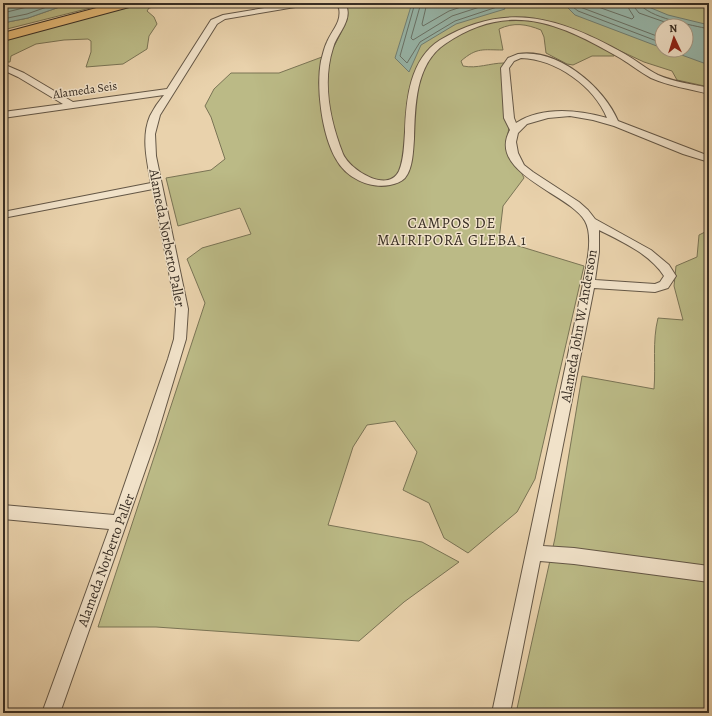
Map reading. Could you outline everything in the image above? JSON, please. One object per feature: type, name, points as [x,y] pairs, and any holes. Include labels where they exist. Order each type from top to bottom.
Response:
[{"type":"main road","points":[[3,37],[129,3]]},
{"type":"street","name":"Alameda Norberto Paller","points":[[51,713],[148,442],[180,339],[182,309],[151,156],[150,134],[152,124],[170,91],[214,22],[229,16],[307,3]]},
{"type":"street","points":[[336,3],[343,7],[345,18],[329,45],[323,90],[327,114],[341,159],[351,172],[360,178],[372,182],[383,183],[394,181],[401,176],[408,155],[411,110],[422,63],[430,51],[438,44],[454,35],[489,20],[520,17],[554,22],[591,38],[655,76],[709,91]]},
{"type":"street","points":[[589,284],[655,288],[664,285],[670,276],[668,270],[656,260],[622,238],[591,221],[580,209],[526,171],[515,160],[511,146],[514,128],[509,118],[505,68],[506,64],[512,58],[525,56],[546,59],[572,74],[599,96],[606,105],[614,123]]},
{"type":"street","points":[[3,67],[21,75],[70,104]]},
{"type":"street","name":"Alameda Seis","points":[[3,115],[70,104],[170,91]]},
{"type":"street","points":[[514,128],[531,119],[565,113],[589,116],[614,123],[709,159]]},
{"type":"street","points":[[3,215],[119,193],[157,184]]},
{"type":"street","name":"Alameda John W. Anderson","points":[[501,713],[589,284],[595,234],[591,221]]},
{"type":"street","points":[[3,512],[119,523]]},
{"type":"street","points":[[534,553],[574,556],[709,574]]},
{"type":"shaded area","points":[[71,3],[110,3],[3,30],[3,23],[28,18]]},
{"type":"shaded area","points":[[142,3],[175,3],[149,8],[147,11],[154,17],[157,24],[149,36],[147,49],[123,64],[86,67],[91,52],[91,41],[88,39],[64,40],[36,44],[11,56],[10,62],[3,62],[3,40]]},
{"type":"shaded area","points":[[338,3],[709,3],[709,87],[677,80],[672,71],[644,62],[614,48],[614,56],[592,56],[573,65],[567,64],[546,53],[544,37],[541,30],[530,26],[510,25],[499,29],[503,50],[476,51],[461,61],[463,66],[468,67],[504,63],[509,126],[507,142],[524,178],[503,206],[499,240],[584,266],[535,479],[517,512],[468,553],[444,538],[429,503],[403,490],[417,452],[395,421],[367,425],[353,447],[328,525],[422,542],[459,562],[404,602],[359,641],[156,627],[98,627],[205,303],[187,259],[202,248],[251,234],[240,208],[178,226],[166,178],[211,170],[225,159],[211,117],[205,106],[214,89],[231,73],[279,73],[330,54],[345,25],[346,7]]},
{"type":"shaded area","points":[[709,230],[709,713],[516,713],[555,538],[582,376],[654,389],[656,327],[658,318],[683,320],[674,286],[676,266],[697,257],[699,235]]},
{"type":"water","points":[[3,3],[71,3],[28,18],[3,23]]},
{"type":"water","points":[[412,3],[502,3],[505,9],[456,24],[421,45],[409,72],[395,58]]},
{"type":"water","points":[[542,3],[639,3],[668,15],[680,18],[654,18],[654,45],[575,15],[566,6]]},
{"type":"water","points":[[694,21],[709,25],[709,65],[690,58],[694,58]]},
{"type":"district","name":"CAMPOS DE MAIRIPORÃ GLEBA 1","points":[[452,232]]}]
